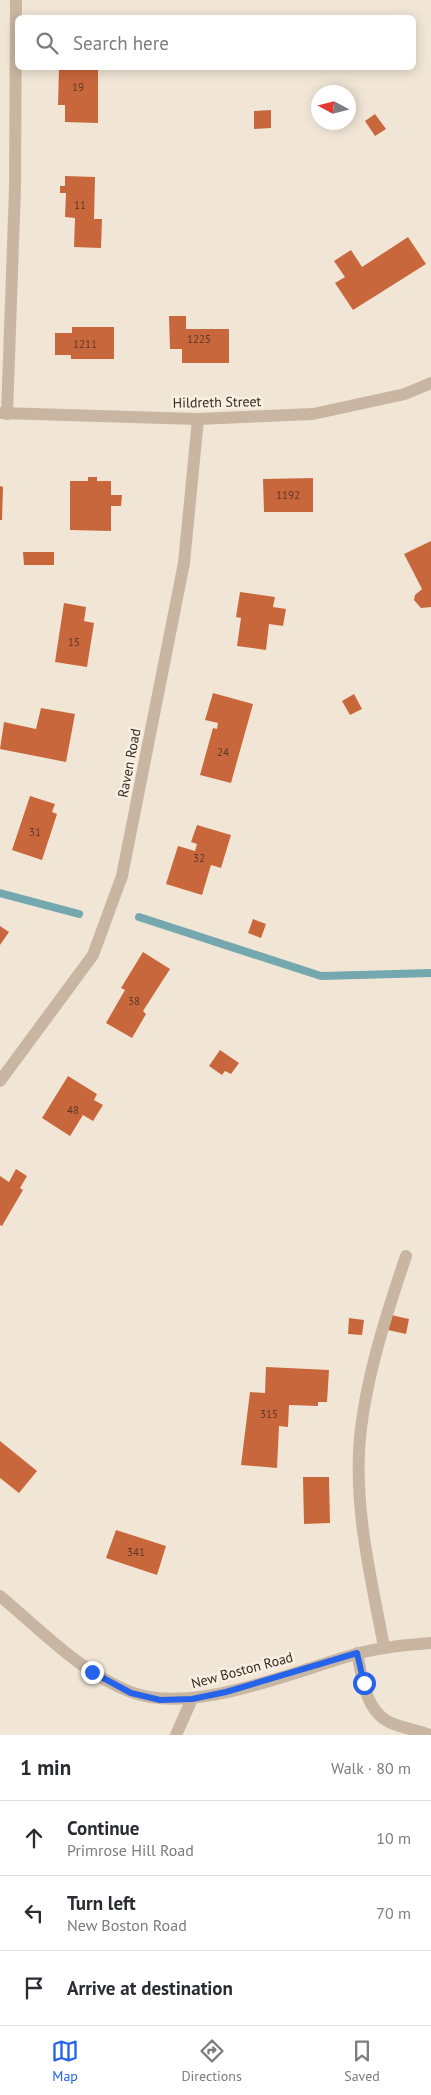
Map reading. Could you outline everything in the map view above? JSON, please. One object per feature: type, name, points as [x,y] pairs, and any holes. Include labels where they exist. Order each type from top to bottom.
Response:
[{"type":"street","points":[[16,0],[16,15]]},
{"type":"street","points":[[3,413],[15,188],[16,70]]},
{"type":"street","name":"Hildreth Street","points":[[3,413],[198,418],[313,414],[405,394],[431,383]]},
{"type":"street","name":"Raven Road","points":[[0,1081],[93,954],[122,876],[184,563],[198,418]]},
{"type":"street","points":[[384,1647],[361,1519],[359,1450],[371,1378],[391,1301],[406,1256]]},
{"type":"street","name":"New Boston Road","points":[[0,1596],[92,1672],[131,1693],[160,1700],[192,1699],[226,1692],[357,1653],[384,1647],[431,1643]]},
{"type":"street","points":[[357,1653],[368,1699],[376,1711],[388,1721],[430,1735]]},
{"type":"street","points":[[176,1735],[192,1699]]},
{"type":"building","points":[[59,70],[98,70],[98,123],[65,122],[65,105],[58,105]]},
{"type":"building","points":[[271,110],[271,128],[254,129],[254,111]]},
{"type":"building","points":[[375,114],[386,129],[375,136],[365,121]]},
{"type":"building","points":[[65,176],[95,177],[94,219],[102,219],[101,248],[74,247],[75,218],[65,217],[66,193],[60,193],[60,186],[65,186]]},
{"type":"building","points":[[408,237],[426,264],[353,310],[335,283],[345,277],[334,261],[351,250],[362,267]]},
{"type":"building","points":[[169,316],[186,316],[186,329],[229,329],[229,363],[182,363],[182,349],[170,349]]},
{"type":"building","points":[[72,327],[114,327],[114,359],[71,359],[71,355],[55,355],[55,333],[72,333]]},
{"type":"building","points":[[88,477],[97,477],[97,481],[111,481],[111,495],[122,495],[121,506],[111,506],[111,531],[70,530],[70,481],[88,481]]},
{"type":"building","points":[[313,478],[313,512],[264,512],[263,479]]},
{"type":"building","points":[[0,486],[3,487],[2,520],[0,520]]},
{"type":"building","points":[[431,541],[431,607],[421,608],[414,600],[415,595],[422,589],[404,554]]},
{"type":"building","points":[[23,552],[54,552],[54,565],[24,565]]},
{"type":"building","points":[[240,592],[275,597],[273,607],[286,609],[283,626],[269,624],[266,650],[237,646],[241,618],[236,617]]},
{"type":"building","points":[[64,603],[86,607],[84,621],[94,623],[87,667],[55,662]]},
{"type":"building","points":[[213,693],[253,704],[231,783],[200,775],[213,728],[217,729],[218,723],[205,720]]},
{"type":"building","points":[[354,694],[362,709],[350,715],[342,701]]},
{"type":"building","points":[[41,708],[75,714],[66,762],[0,749],[4,722],[36,729]]},
{"type":"building","points":[[30,796],[55,804],[52,812],[57,814],[42,860],[12,850]]},
{"type":"building","points":[[197,825],[231,835],[221,868],[211,865],[202,895],[166,884],[178,846],[195,851],[197,844],[191,842]]},
{"type":"building","points":[[253,919],[266,924],[261,938],[248,933]]},
{"type":"building","points":[[0,926],[9,932],[0,945]]},
{"type":"building","points":[[143,952],[170,969],[143,1011],[146,1014],[132,1038],[106,1023],[125,990],[121,988]]},
{"type":"building","points":[[220,1050],[239,1063],[231,1074],[225,1071],[222,1075],[209,1066]]},
{"type":"building","points":[[68,1076],[97,1094],[94,1100],[103,1105],[93,1121],[83,1115],[70,1136],[42,1118]]},
{"type":"building","points":[[16,1169],[27,1176],[20,1188],[23,1190],[2,1226],[0,1225],[0,1176],[9,1182]]},
{"type":"building","points":[[391,1315],[409,1319],[406,1334],[388,1330]]},
{"type":"building","points":[[349,1318],[364,1320],[362,1335],[348,1334]]},
{"type":"building","points":[[266,1367],[329,1370],[327,1402],[318,1402],[318,1406],[289,1405],[288,1427],[279,1426],[277,1468],[241,1465],[250,1392],[265,1393]]},
{"type":"building","points":[[0,1441],[37,1471],[19,1493],[0,1478]]},
{"type":"building","points":[[303,1477],[329,1477],[330,1523],[304,1524]]},
{"type":"building","points":[[116,1530],[166,1546],[157,1575],[106,1558]]},
{"type":"waterway","points":[[0,893],[79,914]]},
{"type":"waterway","points":[[139,917],[321,976],[431,973]]},
{"type":"route","points":[[92,1672],[131,1693],[160,1700],[192,1699],[226,1692],[357,1653],[364,1683]]}]
